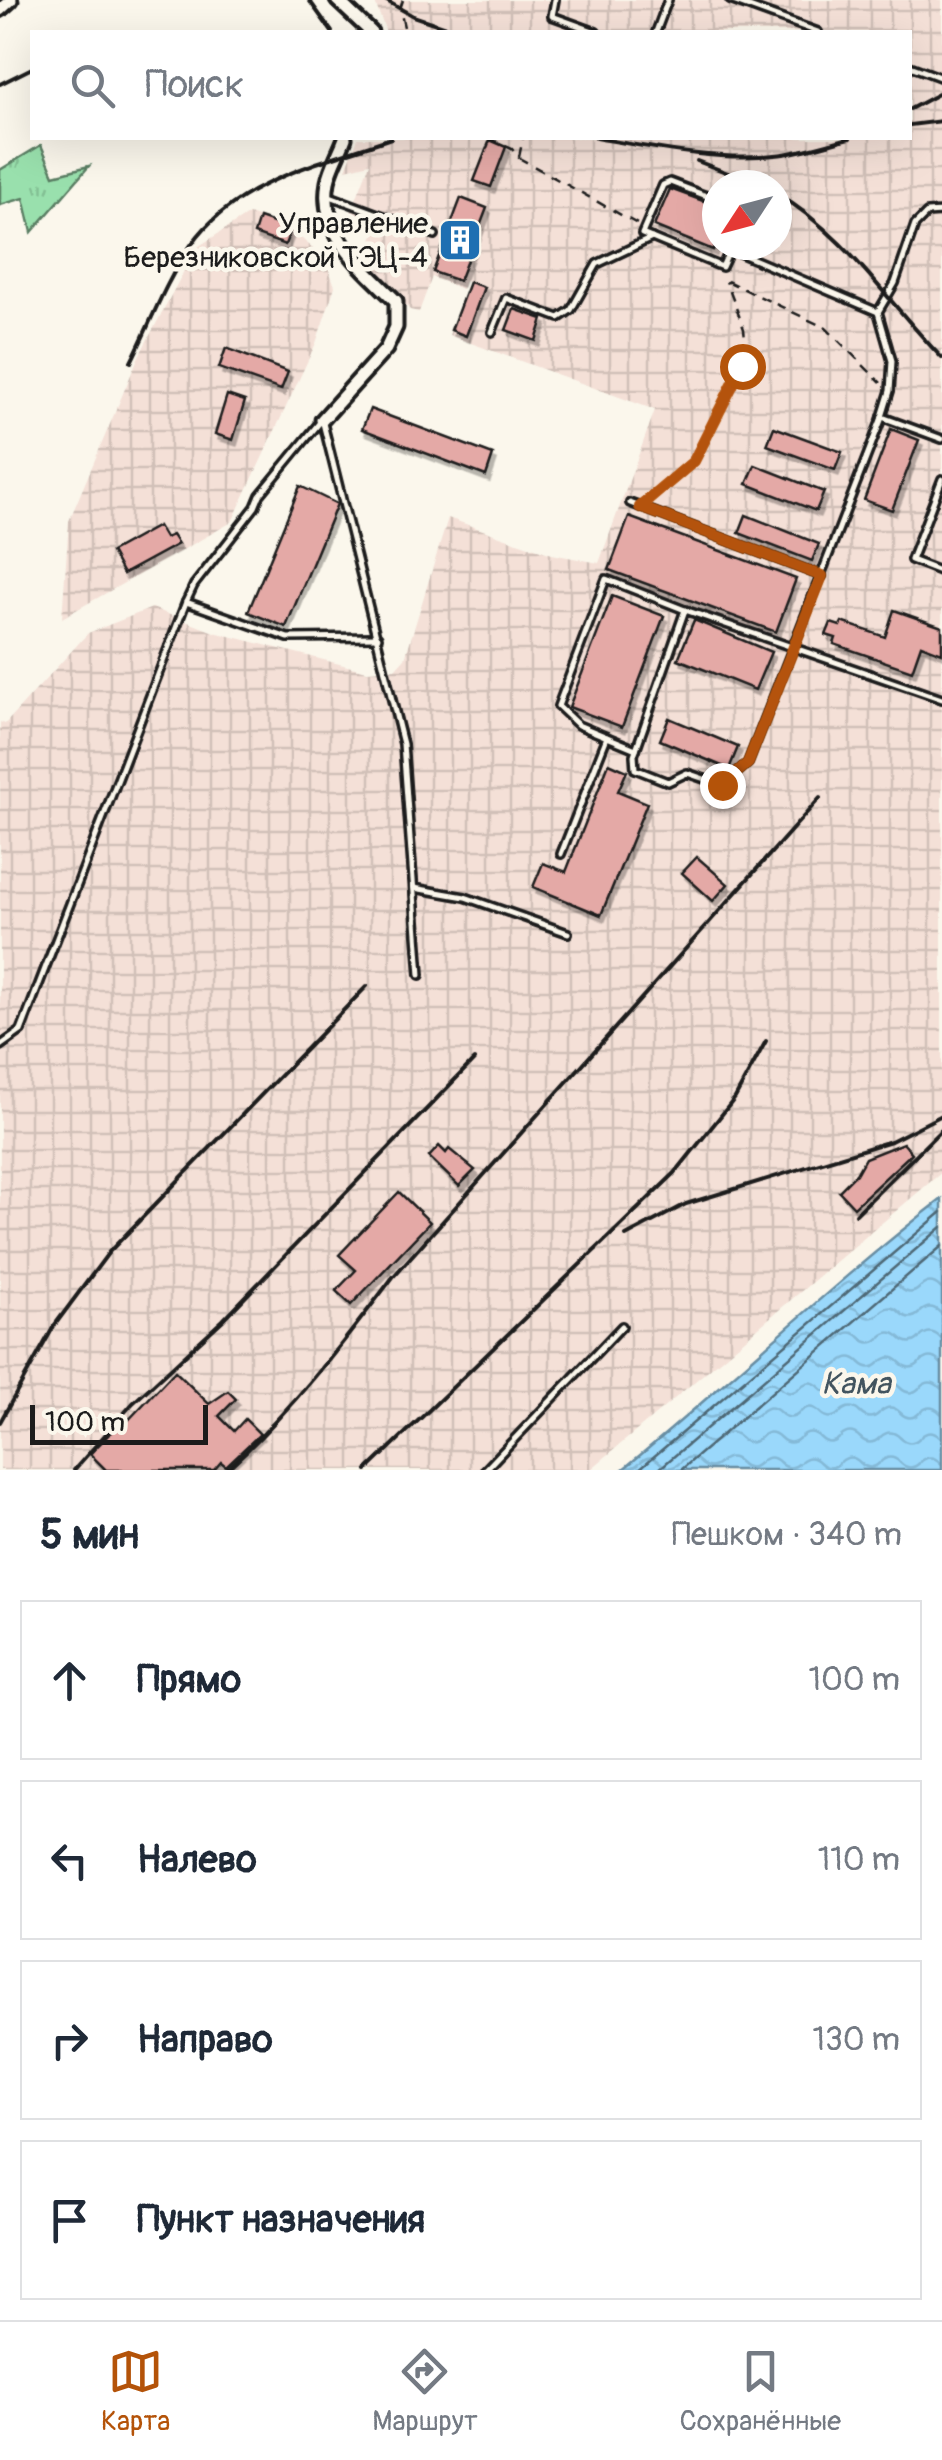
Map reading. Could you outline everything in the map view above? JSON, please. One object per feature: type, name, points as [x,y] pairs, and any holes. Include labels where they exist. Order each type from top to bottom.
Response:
[{"type":"street","points":[[0,10],[11,0]]},
{"type":"street","points":[[337,0],[369,30]]},
{"type":"street","points":[[322,420],[386,350],[396,327],[396,302],[346,252],[327,212],[328,182],[345,140]]},
{"type":"lane","points":[[555,0],[552,16],[590,30]]},
{"type":"lane","points":[[657,30],[668,0]]},
{"type":"lane","points":[[730,0],[812,30]]},
{"type":"lane","points":[[912,67],[942,78]]},
{"type":"lane","points":[[702,194],[670,182],[663,185],[642,234],[702,259]]},
{"type":"lane","points":[[328,195],[434,235]]},
{"type":"lane","points":[[685,610],[636,749],[636,769],[668,782],[687,773],[722,785],[748,763],[882,417],[890,391],[890,352],[878,312],[895,284],[915,225],[926,213],[942,212]]},
{"type":"lane","points":[[492,332],[506,298],[559,318],[571,310],[597,264],[652,238]]},
{"type":"lane","points":[[703,260],[722,268],[725,260]]},
{"type":"lane","points":[[760,260],[878,312]]},
{"type":"lane","points":[[882,417],[942,439]]},
{"type":"lane","points":[[0,1046],[21,1030],[194,585],[260,495],[322,420]]},
{"type":"lane","points":[[322,420],[403,744],[420,975]]},
{"type":"lane","points":[[942,479],[911,560],[942,572]]},
{"type":"lane","points":[[630,503],[822,576]]},
{"type":"lane","points":[[636,749],[578,725],[558,706],[606,579],[942,699]]},
{"type":"lane","points":[[186,602],[288,638],[378,637]]},
{"type":"lane","points":[[562,854],[606,736]]},
{"type":"lane","points":[[414,888],[466,897],[568,933]]},
{"type":"lane","points":[[485,1470],[622,1326]]},
{"type":"path","points":[[403,0],[400,9],[405,30]]},
{"type":"path","points":[[493,140],[645,228]]},
{"type":"path","points":[[519,158],[523,140]]},
{"type":"path","points":[[640,507],[694,461],[742,366],[744,329],[726,281],[826,328],[890,391]]},
{"type":"shaded area","points":[[374,0],[942,0],[942,1172],[590,1470],[0,1470],[0,722],[5,724],[88,633],[152,608],[214,632],[367,671],[395,669],[405,658],[448,518],[552,554],[599,563],[655,410],[449,335],[468,282],[462,289],[432,277],[419,312],[410,310],[365,260],[377,226],[350,215],[370,163],[346,169],[357,140],[912,140],[912,30],[385,30]]},
{"type":"shaded area","points":[[249,214],[291,229],[325,259],[335,286],[316,343],[232,522],[62,618],[69,521],[138,358],[196,248]]},
{"type":"green space","points":[[41,145],[54,175],[89,166],[32,232],[24,198],[0,205],[0,170]]},
{"type":"water","name":"Кама","points":[[942,1199],[942,1470],[622,1470],[860,1265]]},
{"type":"building","points":[[490,140],[506,147],[491,187],[474,181]]},
{"type":"building","points":[[670,189],[702,201],[702,246],[654,226]]},
{"type":"building","name":"Управление Березниковской ТЭЦ-4","points":[[461,198],[487,208],[459,281],[433,272]]},
{"type":"building","points":[[259,218],[291,229],[285,245],[254,234]]},
{"type":"building","points":[[469,282],[484,287],[466,336],[451,330]]},
{"type":"building","points":[[514,309],[543,319],[536,341],[506,330]]},
{"type":"building","points":[[226,348],[288,372],[281,390],[219,368]]},
{"type":"building","points":[[227,395],[245,401],[233,440],[215,434]]},
{"type":"building","points":[[370,409],[493,455],[486,476],[362,429]]},
{"type":"building","points":[[774,427],[842,452],[835,470],[767,445]]},
{"type":"building","points":[[891,429],[919,440],[892,510],[864,500]]},
{"type":"building","points":[[755,465],[824,492],[816,511],[747,484]]},
{"type":"building","points":[[300,486],[337,504],[286,627],[248,612]]},
{"type":"building","points":[[746,515],[819,544],[812,561],[739,533]]},
{"type":"building","points":[[629,517],[796,579],[776,632],[609,570]]},
{"type":"building","points":[[158,526],[165,538],[172,535],[178,544],[123,574],[111,552]]},
{"type":"building","points":[[612,596],[664,616],[622,727],[569,707]]},
{"type":"building","points":[[894,610],[942,627],[942,653],[921,645],[912,671],[834,644],[836,638],[826,635],[831,623],[840,626],[842,622],[885,637]]},
{"type":"building","points":[[694,620],[771,652],[755,690],[678,659]]},
{"type":"building","points":[[669,718],[738,747],[729,769],[660,740]]},
{"type":"building","points":[[609,763],[627,771],[618,791],[647,803],[601,915],[533,887],[543,863],[566,872]]},
{"type":"building","points":[[697,857],[728,884],[713,901],[682,873]]},
{"type":"building","points":[[903,1143],[912,1153],[854,1207],[839,1191],[865,1158]]},
{"type":"building","points":[[439,1146],[446,1153],[449,1149],[475,1170],[459,1186],[429,1157]]},
{"type":"building","points":[[399,1192],[430,1222],[351,1305],[336,1291],[356,1270],[339,1255]]},
{"type":"building","points":[[175,1371],[209,1404],[228,1391],[236,1399],[219,1416],[234,1431],[245,1419],[260,1434],[226,1466],[221,1462],[214,1470],[106,1470],[90,1454],[117,1426],[120,1429]]},
{"type":"railway","points":[[309,0],[331,30]]},
{"type":"railway","points":[[385,0],[413,16],[454,30]]},
{"type":"railway","points":[[0,84],[30,69]]},
{"type":"railway","points":[[912,108],[942,92]]},
{"type":"railway","points":[[912,125],[942,121]]},
{"type":"railway","points":[[131,362],[174,273],[209,223],[231,205],[282,177],[385,140]]},
{"type":"railway","points":[[609,140],[730,156],[775,155],[842,140]]},
{"type":"railway","points":[[697,161],[720,170]]},
{"type":"railway","points":[[792,204],[845,249],[942,358]]},
{"type":"railway","points":[[226,1470],[293,1402],[393,1277],[820,798]]},
{"type":"railway","points":[[0,1422],[54,1326],[109,1252],[367,986]]},
{"type":"railway","points":[[367,1470],[675,1173],[735,1098],[766,1041]]},
{"type":"railway","points":[[74,1470],[133,1403],[223,1320],[474,1060]]},
{"type":"railway","points":[[626,1236],[686,1204],[891,1141],[942,1115]]},
{"type":"railway","points":[[856,1214],[942,1129]]},
{"type":"place","name":"Управление Березниковской ТЭЦ-4","points":[[460,240]]},
{"type":"route","points":[[722,785],[748,763],[822,576],[640,507],[694,461],[742,366]]}]
